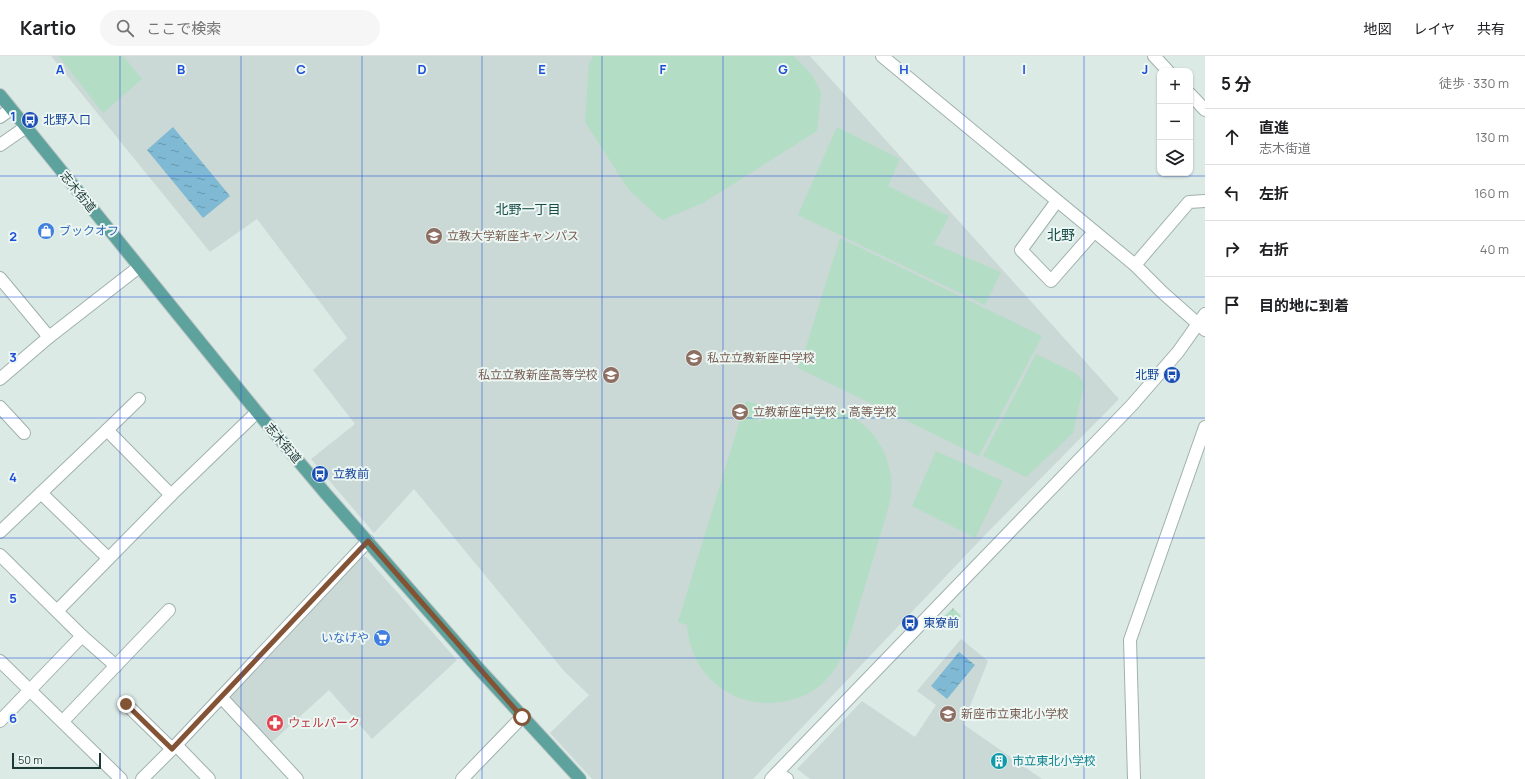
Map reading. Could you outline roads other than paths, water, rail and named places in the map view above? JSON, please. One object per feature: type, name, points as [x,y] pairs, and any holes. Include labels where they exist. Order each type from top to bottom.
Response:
[{"type":"main road","name":"志木街道","points":[[0,95],[257,412],[326,494],[522,717],[580,779]]},
{"type":"street","points":[[779,777],[1132,405],[1203,323],[1162,292],[1134,265],[882,56]]},
{"type":"street","points":[[1154,56],[1165,68]]},
{"type":"street","points":[[1193,97],[1205,110]]},
{"type":"street","points":[[0,117],[11,109]]},
{"type":"street","points":[[0,145],[26,128]]},
{"type":"street","points":[[1057,201],[1021,250],[1051,281],[1094,232]]},
{"type":"street","points":[[1134,265],[1189,202],[1205,201]]},
{"type":"street","points":[[1,377],[49,337],[139,267]]},
{"type":"street","points":[[0,278],[49,337]]},
{"type":"street","points":[[0,532],[139,399]]},
{"type":"street","points":[[0,406],[24,433]]},
{"type":"street","points":[[57,611],[171,495],[257,412]]},
{"type":"street","points":[[1134,779],[1130,640],[1205,427]]},
{"type":"street","points":[[107,430],[171,495]]},
{"type":"street","points":[[41,493],[108,558]]},
{"type":"street","points":[[142,779],[368,541]]},
{"type":"street","points":[[0,555],[82,636],[116,666]]},
{"type":"street","points":[[63,721],[169,610]]},
{"type":"street","points":[[0,721],[82,636]]},
{"type":"street","points":[[0,660],[121,779]]},
{"type":"street","points":[[221,697],[297,779]]},
{"type":"street","points":[[126,704],[208,779]]},
{"type":"street","points":[[462,779],[522,717]]},
{"type":"water","points":[[173,127],[230,196],[203,218],[147,150]]},
{"type":"water","points":[[959,652],[975,665],[947,699],[931,686]]},
{"type":"place","name":"北野入口","points":[[30,120]]},
{"type":"place","name":"ブックオフ","points":[[46,231]]},
{"type":"place","name":"立教大学新座キャンパス","points":[[434,236]]},
{"type":"place","name":"私立立教新座中学校","points":[[694,358]]},
{"type":"place","name":"私立立教新座高等学校","points":[[611,375]]},
{"type":"place","name":"北野","points":[[1172,375]]},
{"type":"place","name":"立教新座中学校・高等学校","points":[[740,412]]},
{"type":"place","name":"立教前","points":[[320,474]]},
{"type":"place","name":"東寮前","points":[[910,623]]},
{"type":"place","name":"いなげや","points":[[382,638]]},
{"type":"place","name":"新座市立東北小学校","points":[[948,714]]},
{"type":"place","name":"ウェルパーク","points":[[275,723]]},
{"type":"place","name":"市立東北小学校","points":[[999,761]]},
{"type":"district","name":"北野一丁目","points":[[528,209]]},
{"type":"district","name":"北野","points":[[1061,235]]}]
